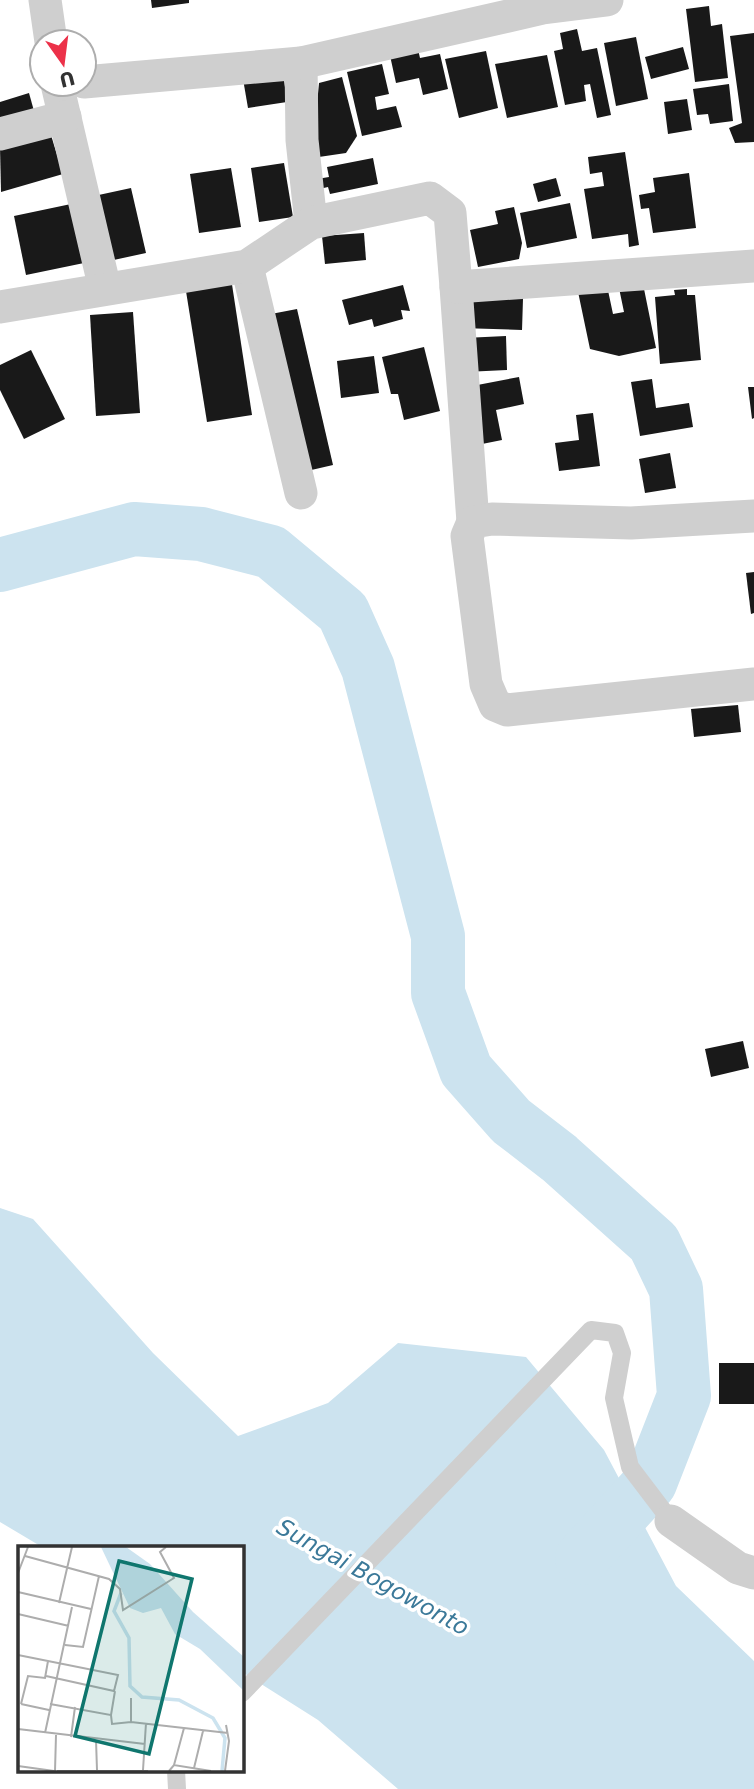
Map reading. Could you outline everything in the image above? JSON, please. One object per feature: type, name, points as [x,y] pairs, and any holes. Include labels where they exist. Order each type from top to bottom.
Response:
[{"type":"street","points":[[45,0],[49,28]]},
{"type":"street","points":[[98,81],[301,63],[541,4],[607,0]]},
{"type":"street","points":[[301,63],[302,140],[311,223]]},
{"type":"street","points":[[62,98],[105,289]]},
{"type":"street","points":[[0,134],[65,117]]},
{"type":"street","points":[[0,307],[247,266],[311,223],[413,200],[430,198],[440,202],[450,213],[456,287],[473,522],[467,536],[486,684],[495,705],[507,710],[754,684]]},
{"type":"street","points":[[247,266],[301,493]]},
{"type":"street","points":[[456,287],[754,266]]},
{"type":"street","points":[[473,522],[492,519],[631,523],[754,516]]},
{"type":"street","points":[[671,1521],[738,1568],[754,1573]]},
{"type":"lane","points":[[243,1691],[591,1329],[615,1333],[622,1353],[614,1398],[630,1467],[671,1521]]},
{"type":"water","name":"Sungai Bogowonto","points":[[0,1208],[33,1219],[153,1353],[238,1436],[328,1403],[398,1343],[526,1357],[604,1450],[676,1586],[754,1661],[754,1789],[398,1789],[318,1720],[243,1673],[243,1546],[40,1546],[0,1522]]},
{"type":"building","points":[[151,0],[189,0],[189,3],[152,8]]},
{"type":"building","points":[[709,6],[711,26],[722,24],[728,78],[695,82],[686,9]]},
{"type":"building","points":[[577,29],[582,51],[597,48],[611,115],[597,118],[590,84],[584,85],[586,101],[565,105],[554,51],[563,49],[560,33]]},
{"type":"building","points":[[754,33],[754,142],[735,143],[729,128],[742,123],[730,36]]},
{"type":"building","points":[[636,37],[648,99],[616,106],[604,43]]},
{"type":"building","points":[[417,45],[420,58],[440,54],[448,89],[423,95],[419,78],[396,83],[389,51]]},
{"type":"building","points":[[683,47],[689,69],[651,79],[645,57]]},
{"type":"building","points":[[486,51],[498,108],[459,118],[445,59]]},
{"type":"building","points":[[547,55],[558,107],[507,118],[495,64]]},
{"type":"building","points":[[382,64],[389,94],[375,97],[377,110],[396,106],[402,127],[362,136],[347,72]]},
{"type":"building","points":[[283,73],[287,102],[248,108],[243,79]]},
{"type":"building","points":[[342,77],[357,136],[346,153],[312,158],[319,83]]},
{"type":"building","points":[[729,84],[733,121],[710,124],[708,114],[697,115],[693,89]]},
{"type":"building","points":[[28,93],[34,111],[0,121],[0,102]]},
{"type":"building","points":[[687,99],[692,130],[668,134],[664,102]]},
{"type":"building","points":[[50,132],[63,174],[1,192],[0,147]]},
{"type":"building","points":[[625,152],[639,245],[629,247],[628,234],[592,239],[584,189],[604,186],[602,172],[590,174],[588,157]]},
{"type":"building","points":[[373,158],[378,184],[330,194],[328,187],[319,189],[317,179],[329,177],[327,167]]},
{"type":"building","points":[[284,163],[293,217],[259,222],[251,168]]},
{"type":"building","points":[[231,168],[241,227],[199,233],[190,174]]},
{"type":"building","points":[[689,173],[696,228],[653,233],[649,208],[641,209],[639,195],[655,192],[653,178]]},
{"type":"building","points":[[556,178],[561,196],[538,202],[533,184]]},
{"type":"building","points":[[131,188],[146,253],[109,261],[94,196]]},
{"type":"building","points":[[570,203],[577,238],[527,248],[520,213]]},
{"type":"building","points":[[71,204],[84,263],[26,275],[14,216]]},
{"type":"building","points":[[514,207],[522,243],[519,259],[478,267],[470,230],[498,224],[495,211]]},
{"type":"building","points":[[364,233],[366,260],[325,264],[322,236]]},
{"type":"building","points":[[231,278],[252,415],[207,422],[185,285]]},
{"type":"building","points":[[606,281],[613,314],[624,312],[619,288],[643,284],[656,348],[619,356],[590,349],[577,287]]},
{"type":"building","points":[[403,285],[410,311],[401,310],[403,319],[374,327],[372,319],[349,325],[342,300]]},
{"type":"building","points":[[687,289],[687,295],[695,295],[701,360],[660,364],[655,297],[675,295],[674,290]]},
{"type":"building","points":[[461,296],[523,298],[522,330],[460,328]]},
{"type":"building","points":[[297,309],[333,465],[307,471],[271,314]]},
{"type":"building","points":[[133,312],[140,413],[96,416],[90,315]]},
{"type":"building","points":[[506,336],[507,370],[465,372],[464,338]]},
{"type":"building","points":[[424,347],[440,411],[404,420],[398,394],[391,394],[382,357]]},
{"type":"building","points":[[31,350],[65,419],[24,439],[0,390],[0,365]]},
{"type":"building","points":[[374,356],[379,393],[341,398],[337,361]]},
{"type":"building","points":[[519,377],[524,404],[496,410],[502,440],[477,445],[467,387]]},
{"type":"building","points":[[652,379],[656,408],[689,403],[693,427],[640,436],[631,382]]},
{"type":"building","points":[[748,387],[754,387],[752,419]]},
{"type":"building","points":[[593,413],[600,466],[559,471],[555,443],[579,440],[576,415]]},
{"type":"building","points":[[670,453],[676,488],[645,493],[639,459]]},
{"type":"building","points":[[754,572],[754,613],[751,614],[746,573]]},
{"type":"building","points":[[738,705],[741,732],[694,737],[691,709]]},
{"type":"building","points":[[743,1041],[749,1068],[711,1077],[705,1049]]},
{"type":"building","points":[[719,1363],[754,1363],[754,1404],[719,1404]]},
{"type":"waterway","points":[[0,565],[134,529],[201,534],[271,552],[343,612],[368,668],[438,936],[438,993],[466,1070],[511,1121],[559,1158],[654,1243],[676,1289],[684,1396],[650,1483],[582,1558]]}]
